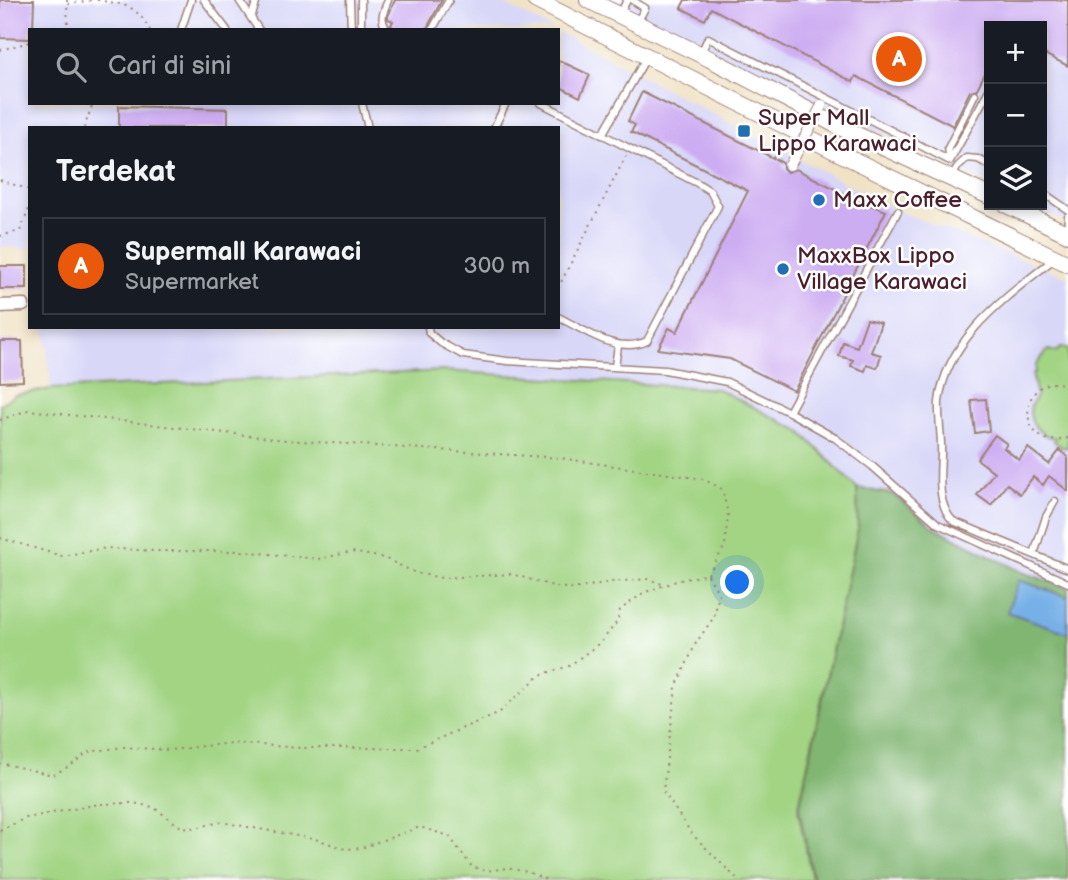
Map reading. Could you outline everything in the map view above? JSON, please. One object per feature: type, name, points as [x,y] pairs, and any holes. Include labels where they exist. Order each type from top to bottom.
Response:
[{"type":"street","points":[[535,0],[1061,261]]},
{"type":"street","points":[[588,0],[630,10],[844,129],[908,158],[949,171],[984,193]]},
{"type":"street","points":[[557,11],[630,10]]},
{"type":"street","points":[[790,165],[822,105]]},
{"type":"street","points":[[844,129],[871,168]]},
{"type":"street","points":[[1018,210],[1068,233]]},
{"type":"street","points":[[0,306],[23,305]]},
{"type":"lane","points":[[182,28],[191,0]]},
{"type":"lane","points":[[204,0],[226,28]]},
{"type":"lane","points":[[239,0],[258,28]]},
{"type":"lane","points":[[251,18],[257,0]]},
{"type":"lane","points":[[349,0],[351,28]]},
{"type":"lane","points":[[361,0],[361,28]]},
{"type":"lane","points":[[386,28],[382,16],[388,0]]},
{"type":"lane","points":[[433,28],[449,0]]},
{"type":"lane","points":[[630,10],[645,8],[639,19],[702,51],[708,38],[900,135],[949,171]]},
{"type":"lane","points":[[602,135],[647,56]]},
{"type":"lane","points":[[949,171],[948,148],[975,94]]},
{"type":"lane","points":[[949,171],[984,100]]},
{"type":"lane","points":[[362,105],[368,126]]},
{"type":"lane","points":[[495,126],[505,105]]},
{"type":"lane","points":[[545,105],[710,191],[718,206],[647,341],[634,347],[618,346],[560,318]]},
{"type":"lane","points":[[900,135],[906,143],[908,158]]},
{"type":"lane","points":[[949,171],[967,158],[984,162]]},
{"type":"lane","points":[[1047,195],[1068,210]]},
{"type":"lane","points":[[789,412],[898,211]]},
{"type":"lane","points":[[1068,216],[1068,233]]},
{"type":"lane","points":[[1061,261],[1005,299],[965,340],[949,366],[939,401],[942,448],[940,472],[942,503],[946,514],[953,521],[1068,569]]},
{"type":"lane","points":[[428,329],[429,333],[441,343],[463,355],[507,361],[665,370],[727,382],[835,438],[872,466],[937,524],[1068,583]]},
{"type":"lane","points":[[615,366],[618,346]]},
{"type":"lane","points":[[1034,554],[1046,517],[1055,501]]},
{"type":"path","points":[[68,28],[67,2],[93,0]]},
{"type":"path","points":[[97,0],[139,11],[149,28]]},
{"type":"path","points":[[0,50],[28,43]]},
{"type":"path","points":[[85,126],[92,105]]},
{"type":"path","points":[[560,284],[630,149]]},
{"type":"path","points":[[760,150],[790,165]]},
{"type":"path","points":[[0,180],[28,189]]},
{"type":"path","points":[[0,236],[20,231],[28,212]]},
{"type":"path","points":[[1068,385],[1054,383],[1038,389],[1029,402],[1027,411],[1030,425],[1038,434],[1054,441],[1068,438]]},
{"type":"path","points":[[0,420],[28,410],[286,440],[560,458],[703,479],[722,489],[728,514],[725,546],[708,574],[643,593],[620,610],[617,622],[601,642],[569,666],[540,675],[500,712],[417,748],[302,748],[232,743],[169,750],[124,747],[88,752],[53,775],[0,763]]},
{"type":"path","points":[[0,538],[62,556],[106,548],[241,551],[318,559],[352,552],[384,558],[416,573],[442,578],[512,574],[556,587],[573,589],[648,579],[666,585]]},
{"type":"path","points":[[708,574],[719,594],[714,617],[696,643],[676,687],[663,791],[692,834],[738,880]]},
{"type":"path","points":[[0,830],[26,818],[99,804],[133,803],[153,807],[181,827],[194,828],[221,822],[319,840],[345,849],[361,848],[420,827],[449,836],[472,867],[486,871],[506,868],[528,872],[547,880]]},
{"type":"shaded area","points":[[0,0],[497,0],[549,28],[28,28],[28,105],[560,105],[560,33],[898,211],[1068,277],[1068,588],[1022,572],[934,527],[892,494],[857,488],[800,431],[718,389],[444,371],[51,389],[45,329],[560,329],[560,126],[28,126],[28,249],[0,247]]},
{"type":"shaded area","points":[[608,0],[1068,0],[1068,223],[1041,210],[1047,210],[1047,21],[984,21],[984,183]]},
{"type":"green space","points":[[1062,347],[1068,349],[1068,447],[1062,447],[1054,441],[1056,438],[1040,432],[1033,424],[1030,412],[1036,396],[1033,373],[1036,372],[1036,365],[1048,350],[1056,352]]},
{"type":"green space","points":[[444,371],[718,389],[800,431],[857,488],[858,529],[798,810],[812,880],[0,880],[0,404],[15,395],[51,389]]},
{"type":"green space","points":[[857,488],[892,494],[934,527],[1022,572],[1068,588],[1068,880],[813,880],[799,809],[858,529]]},
{"type":"water","points":[[1019,580],[1068,597],[1068,633],[1007,612]]},
{"type":"building","points":[[0,0],[34,0],[33,28],[28,28],[28,39],[0,38]]},
{"type":"building","points":[[395,0],[442,0],[427,28],[393,28],[393,21],[388,19]]},
{"type":"building","points":[[685,0],[1068,0],[1068,66],[1047,56],[1047,21],[984,21],[984,75],[977,89],[970,91],[953,126],[856,76],[853,82],[711,8],[705,20],[681,8]]},
{"type":"building","points":[[560,61],[590,75],[580,97],[560,87]]},
{"type":"building","name":"MaxxBox Lippo Village Karawaci","points":[[642,92],[783,163],[787,172],[796,169],[857,200],[886,211],[794,391],[730,359],[658,349],[669,328],[677,332],[748,191],[631,132],[635,125],[628,121]]},
{"type":"building","points":[[119,106],[228,109],[228,126],[119,126]]},
{"type":"building","points":[[0,266],[27,266],[27,289],[0,289]]},
{"type":"building","points":[[867,319],[881,323],[871,352],[881,355],[877,368],[867,365],[865,371],[851,366],[853,360],[839,356],[843,342],[857,347]]},
{"type":"building","points":[[0,341],[22,341],[23,381],[0,382]]},
{"type":"building","points":[[986,399],[989,431],[975,433],[971,400]]},
{"type":"building","points":[[995,435],[1007,444],[1004,448],[1019,460],[1028,448],[1049,464],[1060,450],[1068,457],[1068,491],[1049,476],[1043,485],[1033,477],[1020,494],[1007,484],[991,505],[977,495],[994,472],[977,459]]},
{"type":"place","name":"Supermall Karawaci","points":[[899,59]]},
{"type":"place","name":"Super Mall Lippo Karawaci","points":[[744,131]]},
{"type":"place","name":"Maxx Coffee","points":[[819,200]]},
{"type":"place","name":"MaxxBox Lippo Village Karawaci","points":[[783,269]]}]
